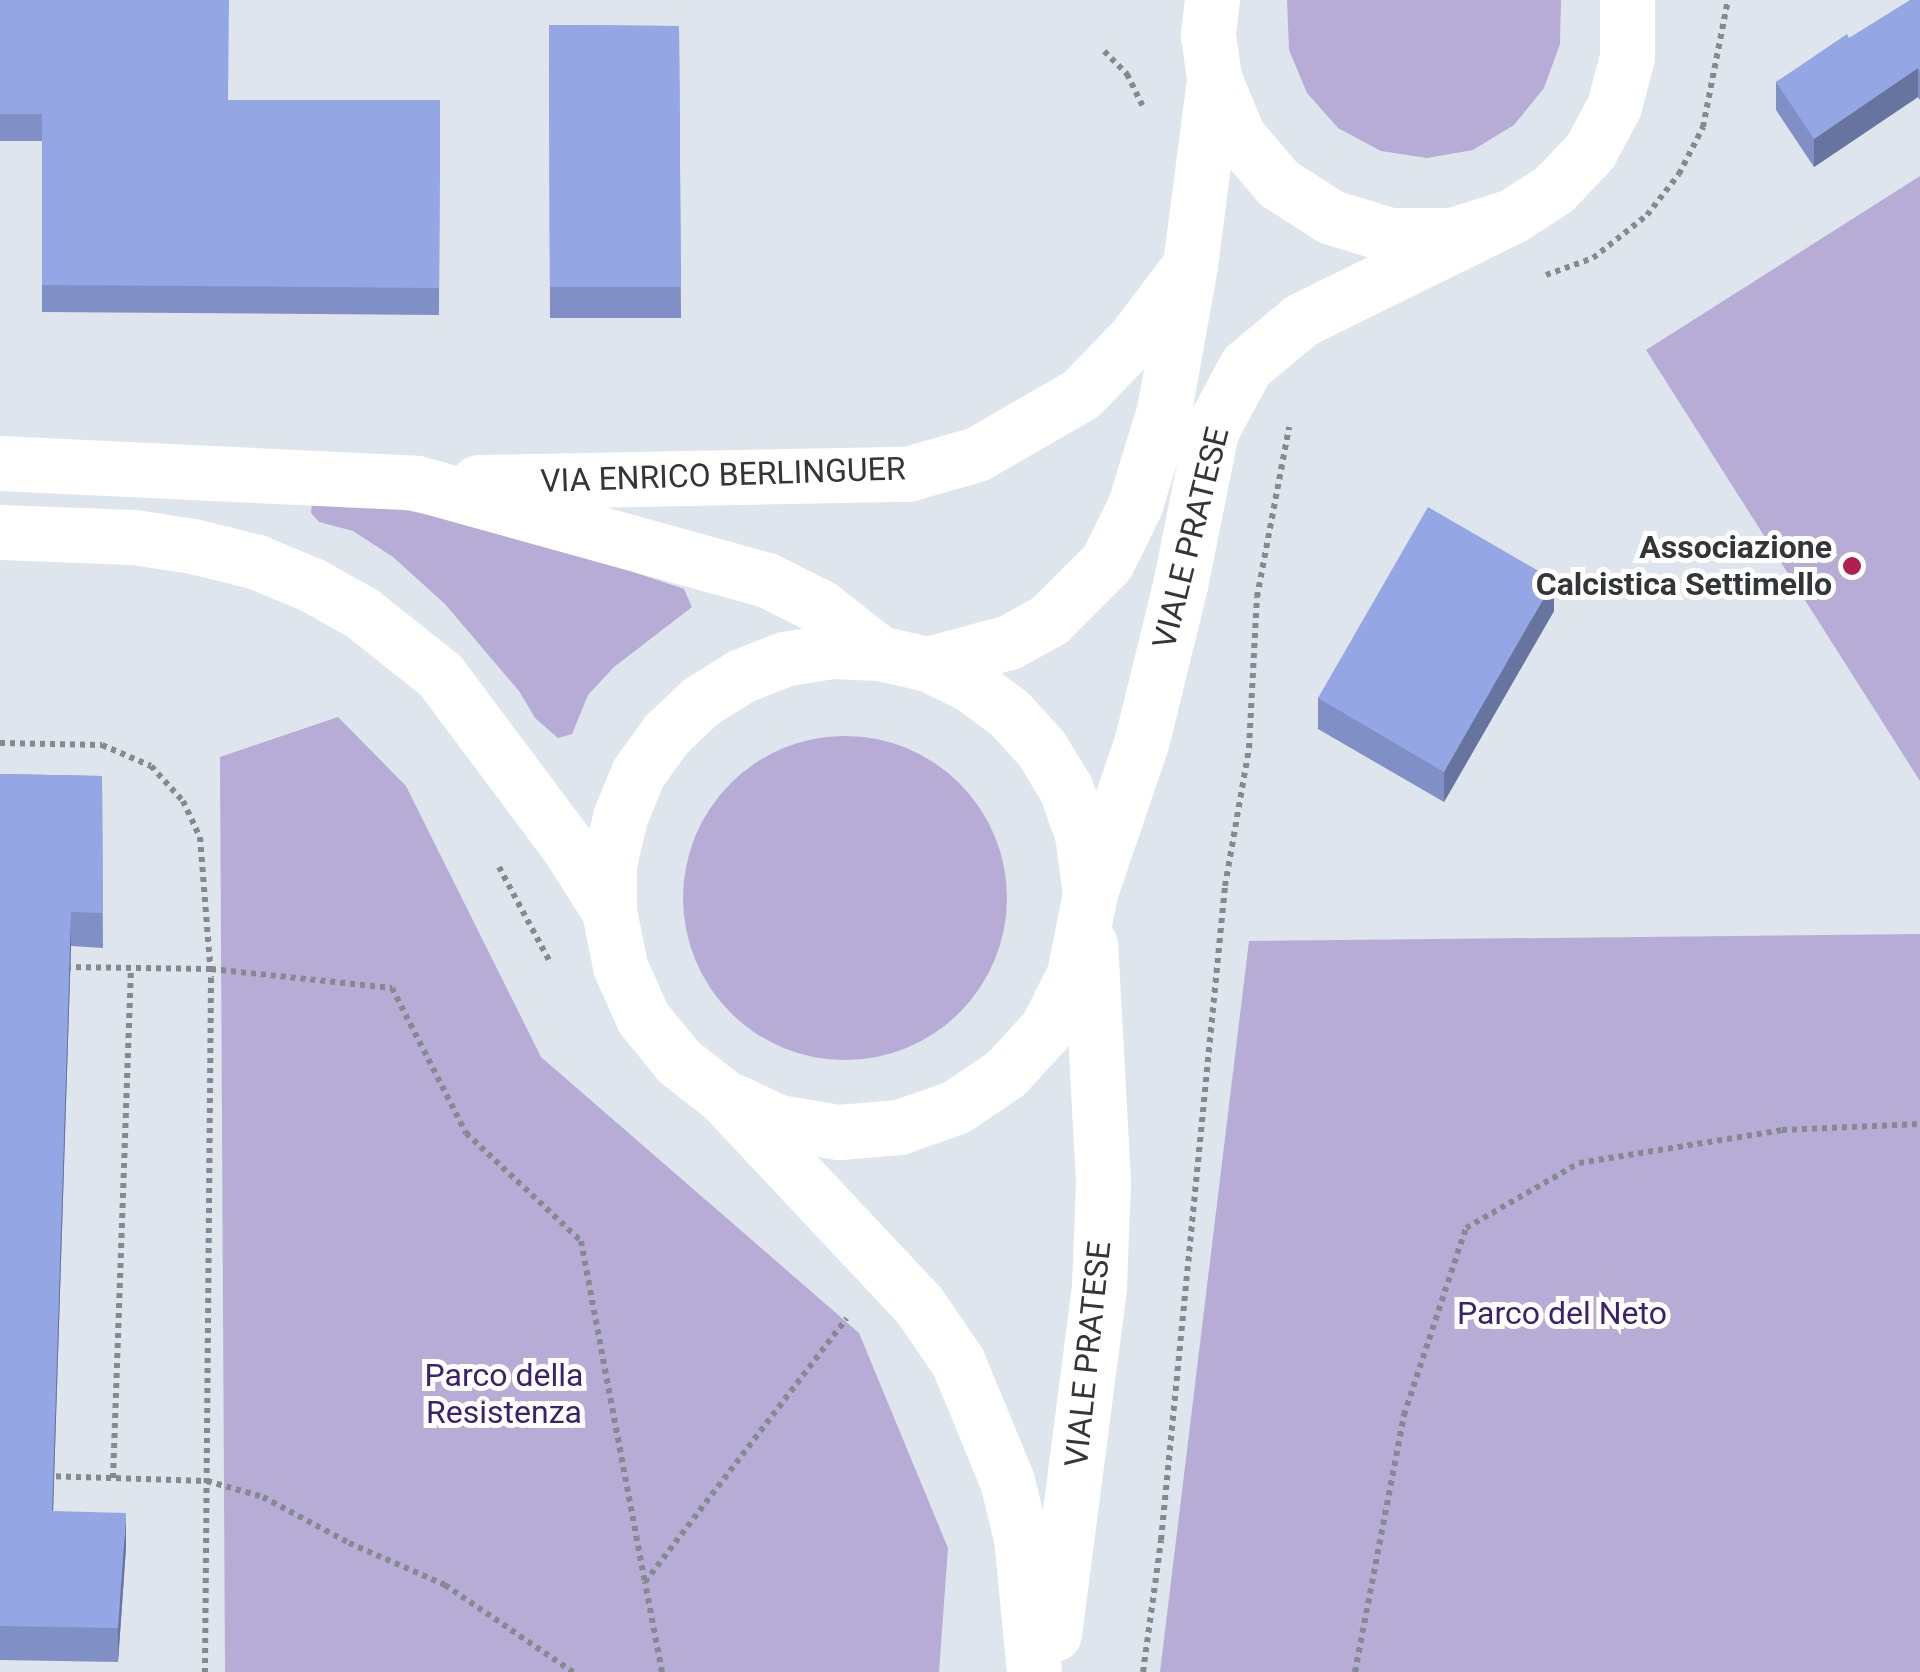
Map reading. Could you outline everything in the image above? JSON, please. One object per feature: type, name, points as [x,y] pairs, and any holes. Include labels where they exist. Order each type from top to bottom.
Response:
[{"type":"main road","points":[[1212,0],[1208,35],[1214,78],[1238,136],[1278,183],[1331,217],[1390,235],[1452,235],[1512,216],[1554,189],[1590,151],[1614,106],[1628,57],[1629,2]]},
{"type":"main road","name":"VIALE PRATESE","points":[[904,659],[1009,642],[1049,620],[1107,562],[1136,505],[1152,454],[1190,265],[1214,78]]},
{"type":"main road","name":"VIALE PRATESE","points":[[724,1097],[778,1122],[838,1132],[898,1127],[956,1107],[1006,1074],[1047,1028],[1074,974],[1089,904],[1142,740],[1212,431],[1246,366],[1301,320],[1512,216]]},
{"type":"main road","name":"VIA ENRICO BERLINGUER","points":[[0,463],[418,483],[907,474],[977,454],[1081,394],[1135,338],[1190,265]]},
{"type":"main road","name":"VIA ENRICO BERLINGUER","points":[[418,483],[766,580],[819,606],[904,659]]},
{"type":"main road","points":[[0,532],[134,537],[192,546],[256,562],[312,585],[362,613],[440,675],[568,846],[609,911]]},
{"type":"main road","name":"VIALE PRATESE","points":[[1034,1672],[1021,1538],[1007,1480],[958,1362],[919,1306],[724,1097],[680,1062],[644,1018],[620,966],[609,911],[609,864],[620,817],[638,774],[666,734],[700,701],[741,676],[784,659],[832,651],[904,659],[971,684],[1009,713],[1041,748],[1066,789],[1076,819],[1089,904],[1103,1181],[1099,1287],[1049,1672]]},
{"type":"path","points":[[1104,51],[1127,74],[1147,113]]},
{"type":"path","points":[[1143,1672],[1161,1540],[1225,886],[1249,748],[1257,597],[1291,415]]},
{"type":"path","points":[[0,743],[102,744],[152,766],[184,801],[200,837],[211,969],[205,1672]]},
{"type":"path","points":[[495,860],[559,978]]},
{"type":"path","points":[[56,967],[211,969],[392,988],[466,1134],[582,1241],[662,1672]]},
{"type":"path","points":[[113,1478],[131,968]]},
{"type":"path","points":[[1354,1672],[1404,1416],[1466,1228],[1579,1162],[1782,1130],[1920,1124]]},
{"type":"path","points":[[645,1582],[849,1316]]},
{"type":"path","points":[[38,1476],[207,1481],[263,1497],[349,1543],[445,1584],[573,1672]]},
{"type":"green space","points":[[1287,0],[1561,0],[1560,44],[1544,88],[1514,125],[1473,150],[1427,158],[1381,151],[1338,128],[1307,93],[1289,50]]},
{"type":"green space","name":"Associazione Calcistica Settimello","points":[[1920,176],[1920,781],[1646,350]]},
{"type":"green space","points":[[312,501],[383,506],[504,529],[684,589],[692,607],[614,667],[588,695],[572,734],[558,738],[535,718],[519,691],[445,604],[393,557],[353,531],[319,522],[311,513]]},
{"type":"green space","name":"Parco della Resistenza","points":[[338,717],[406,786],[541,1057],[859,1333],[948,1548],[939,1672],[225,1672],[220,757]]},
{"type":"green space","points":[[845,736],[877,739],[921,755],[948,773],[970,795],[988,822],[1000,851],[1007,898],[1004,930],[988,974],[970,1001],[948,1023],[921,1041],[892,1053],[845,1060],[813,1057],[769,1041],[742,1023],[720,1001],[702,974],[690,945],[683,898],[686,866],[702,822],[720,795],[742,773],[769,755],[798,743]]},
{"type":"green space","name":"Parco del Neto","points":[[1920,934],[1920,1672],[1160,1672],[1249,941]]},
{"type":"building","points":[[0,0],[229,0],[228,100],[440,100],[439,288],[42,285],[42,114],[0,114]]},
{"type":"building","points":[[1910,0],[1920,0],[1920,71],[1918,68],[1814,139],[1776,82],[1847,34],[1849,38]]},
{"type":"building","points":[[549,25],[679,26],[681,287],[550,287]]},
{"type":"building","points":[[1428,507],[1554,580],[1444,772],[1318,698]]},
{"type":"building","points":[[0,774],[102,776],[103,913],[71,912],[52,1511],[126,1513],[118,1628],[0,1626]]},
{"type":"place","name":"Associazione Calcistica Settimello","points":[[1852,566]]}]
